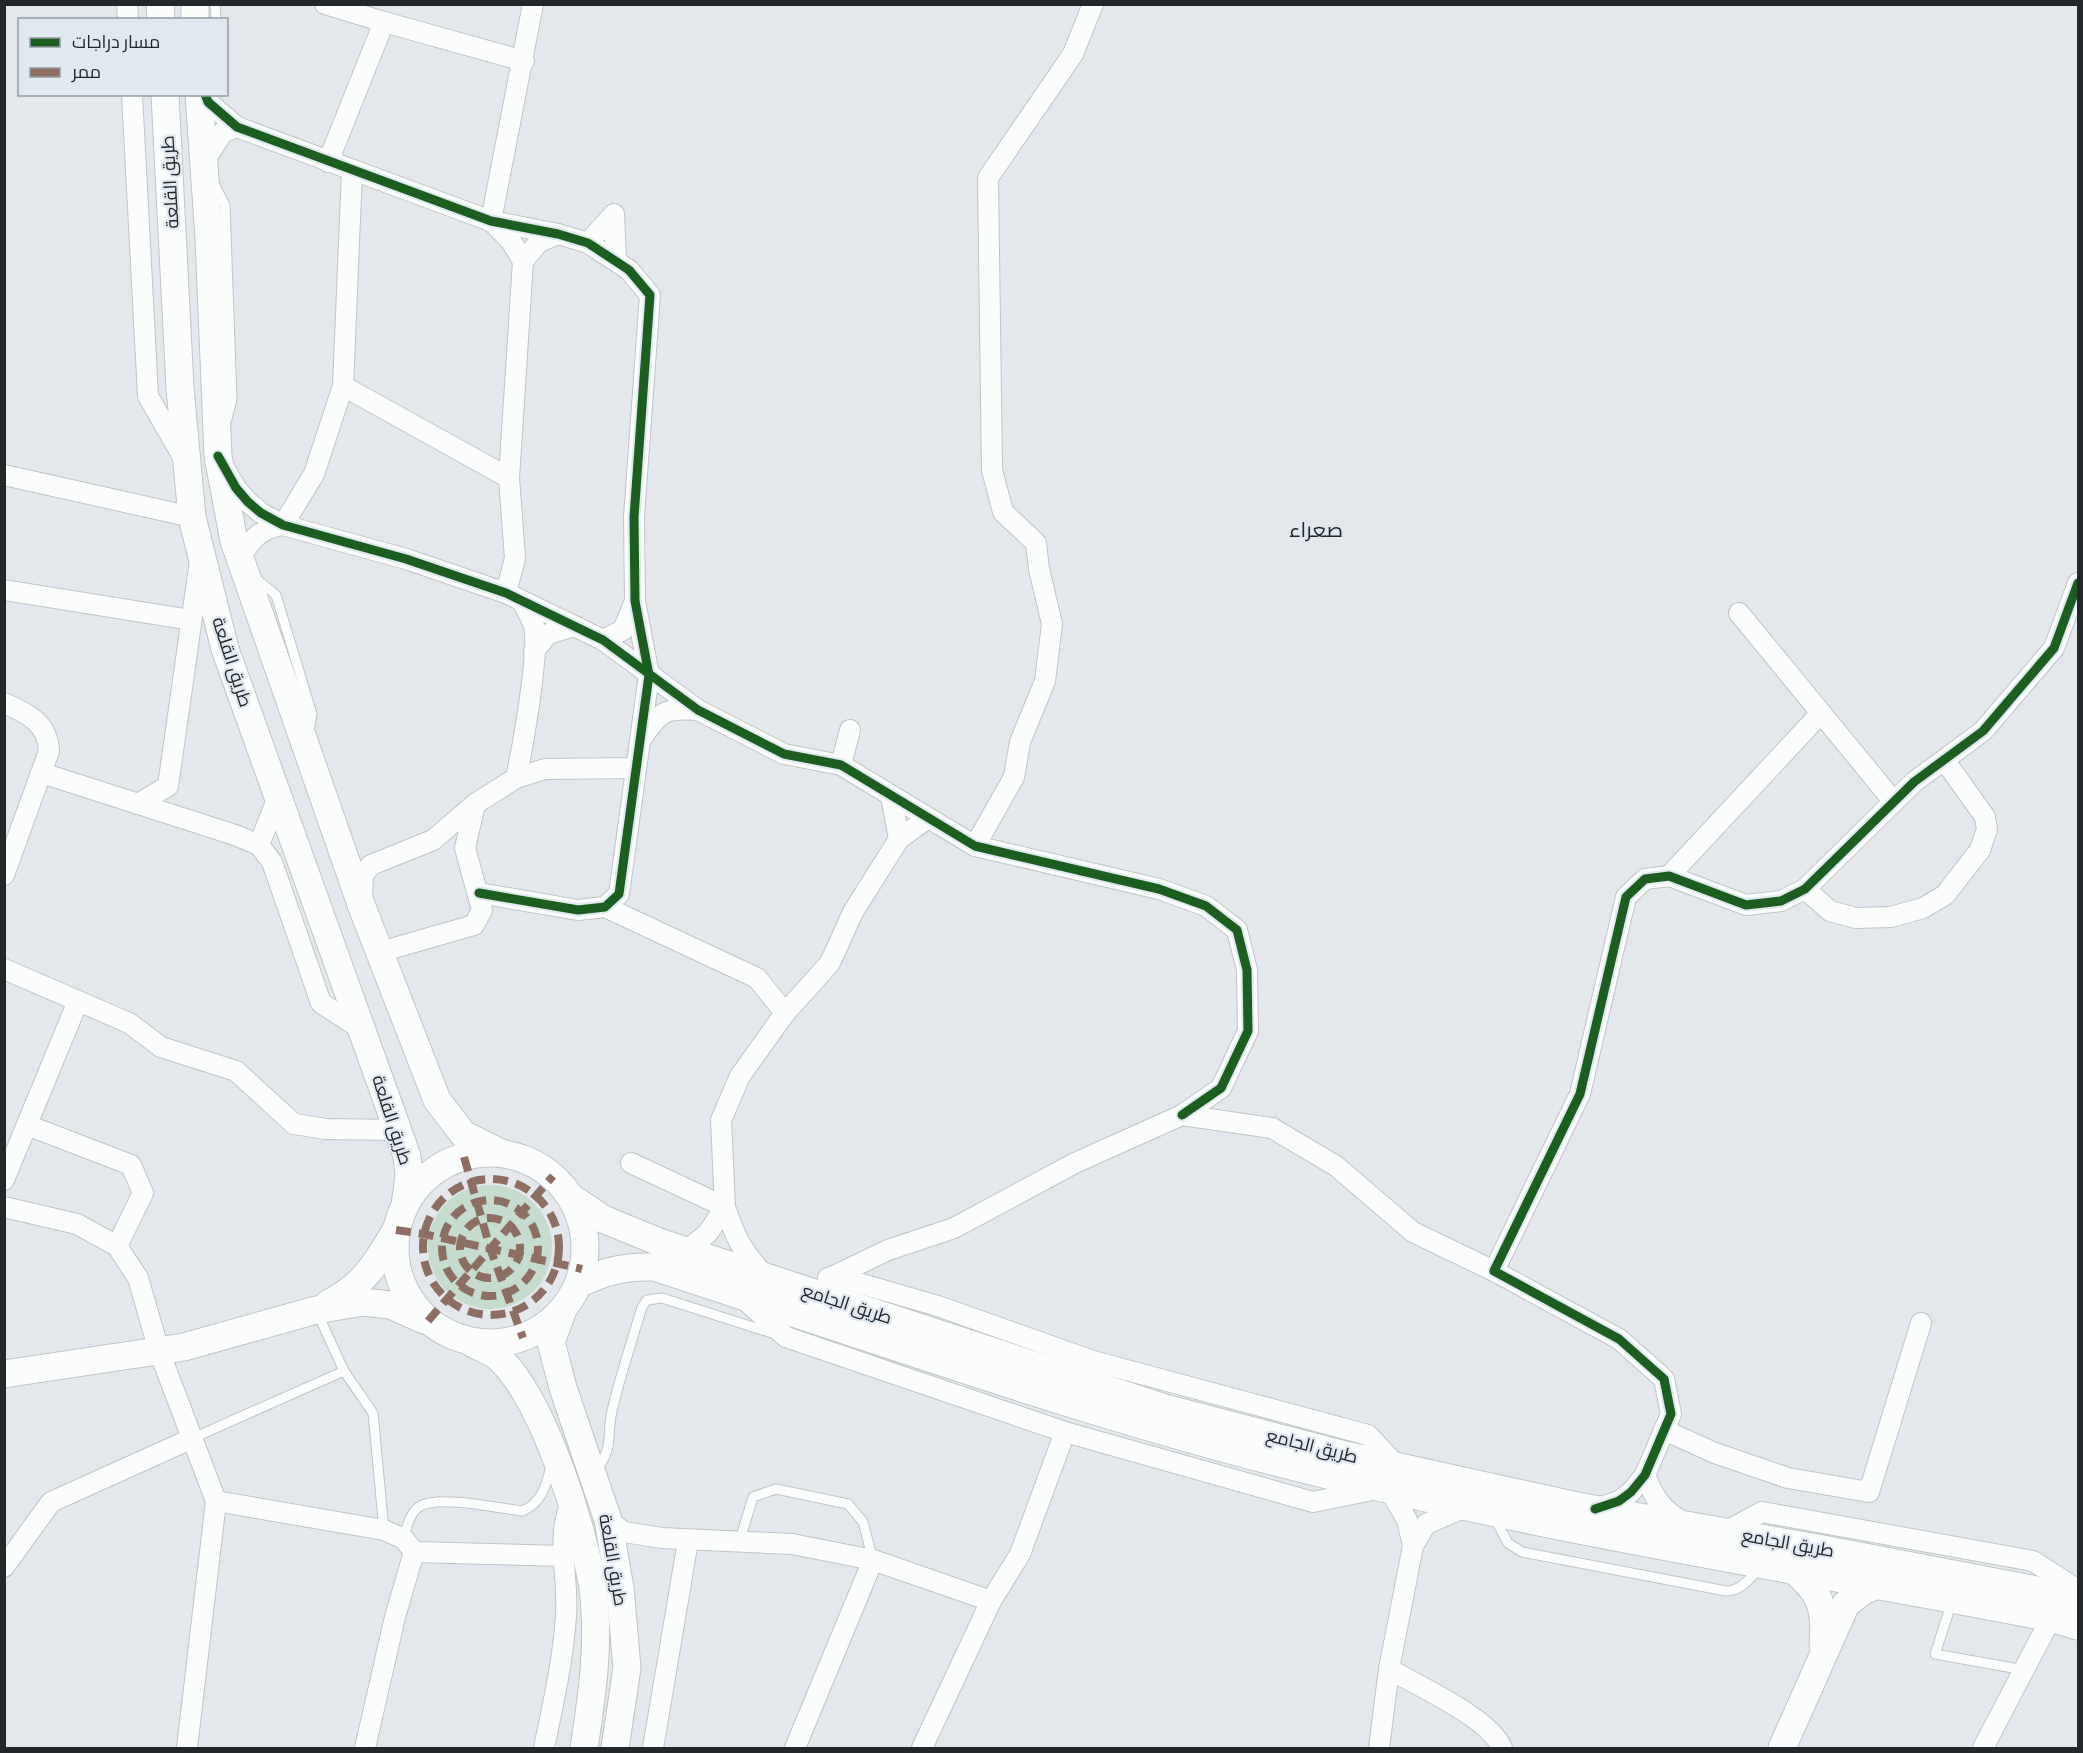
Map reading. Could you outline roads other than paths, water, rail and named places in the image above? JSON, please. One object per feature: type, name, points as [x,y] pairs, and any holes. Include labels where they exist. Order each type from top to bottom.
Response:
[{"type":"main road","name":"طريق القلعة","points":[[165,96],[180,388],[192,517],[225,649],[407,1156],[409,1176],[401,1218]]},
{"type":"main road","name":"طريق القلعة","points":[[200,96],[218,456],[226,509],[240,562],[362,907],[438,1100],[463,1134],[501,1153]]},
{"type":"main road","points":[[4,1374],[184,1347],[316,1310],[363,1302],[390,1305],[428,1321],[447,1334],[468,1342],[489,1344],[510,1342],[530,1335],[548,1324],[563,1310],[579,1284],[585,1255],[583,1226],[572,1198],[553,1176],[529,1161],[501,1153],[472,1154],[445,1164],[422,1182],[372,1270],[349,1293],[316,1310]]},
{"type":"main road","name":"طريق الجامع","points":[[572,1198],[603,1219],[686,1251],[1479,1509],[1572,1530],[1880,1584],[2051,1618],[2079,1626]]},
{"type":"main road","points":[[401,1218],[395,1255],[400,1280],[411,1302],[428,1321]]},
{"type":"main road","name":"طريق الجامع","points":[[579,1284],[612,1270],[630,1266],[654,1267],[1158,1431],[1390,1481],[1595,1509],[2041,1590],[2079,1600]]},
{"type":"main road","name":"طريق القلعة","points":[[563,1310],[551,1342],[562,1388],[608,1520],[620,1588],[627,1668],[615,1749]]},
{"type":"main road","name":"طريق القلعة","points":[[468,1342],[499,1357],[515,1378],[555,1454],[572,1502],[592,1589],[594,1612],[594,1684],[584,1749]]},
{"type":"main road","points":[[1777,1565],[1811,1585],[1821,1601],[1825,1623],[1823,1652]]},
{"type":"main road","points":[[1782,1749],[1846,1604],[1863,1591],[1880,1584]]},
{"type":"street","points":[[325,4],[524,61]]},
{"type":"street","points":[[491,221],[524,61],[533,4]]},
{"type":"street","points":[[975,846],[1014,777],[1020,742],[1045,681],[1052,624],[1039,569],[1036,543],[1003,512],[992,470],[988,178],[1073,54],[1093,4]]},
{"type":"street","points":[[328,162],[384,22]]},
{"type":"street","points":[[132,96],[148,396],[187,464]]},
{"type":"street","points":[[206,96],[208,102],[237,127],[328,162],[491,221],[558,234],[588,243],[628,270],[650,295],[634,517],[635,601],[648,675],[619,894],[605,907]]},
{"type":"street","points":[[204,162],[223,132],[237,127]]},
{"type":"street","points":[[240,562],[257,533],[266,528],[283,525],[314,474],[343,386],[352,171]]},
{"type":"street","points":[[588,243],[614,214],[616,261]]},
{"type":"street","points":[[491,221],[510,241],[523,261]]},
{"type":"street","points":[[516,778],[522,752],[534,651],[534,626],[514,597],[515,558],[509,478],[523,261],[538,242],[558,234]]},
{"type":"street","points":[[343,386],[509,478]]},
{"type":"street","points":[[218,456],[236,488],[248,502],[261,513],[283,525],[406,559],[514,597],[603,640],[698,710],[784,754],[841,765],[975,846],[1159,889],[1206,906],[1237,930],[1247,970],[1248,1031],[1221,1088],[1182,1115],[1075,1163],[954,1227],[888,1250],[804,1290]]},
{"type":"street","points":[[4,475],[192,517]]},
{"type":"street","points":[[183,819],[172,803],[168,786],[201,552]]},
{"type":"street","points":[[1494,1271],[1580,1094],[1626,897],[1645,879],[1669,876],[1746,905],[1781,901],[1804,890],[1914,782],[1983,731],[2054,648],[2079,583]]},
{"type":"street","points":[[4,590],[191,620]]},
{"type":"street","points":[[603,640],[623,630],[635,601]]},
{"type":"street","points":[[1739,613],[1894,802]]},
{"type":"street","points":[[534,651],[549,634],[575,626]]},
{"type":"street","points":[[4,703],[28,713],[49,738],[49,751],[42,773],[4,875]]},
{"type":"street","points":[[640,740],[654,720],[670,708],[698,710]]},
{"type":"street","points":[[1669,876],[1821,713]]},
{"type":"street","points":[[841,765],[850,730]]},
{"type":"street","points":[[522,752],[545,769]]},
{"type":"street","points":[[1804,890],[1830,911],[1856,918],[1891,917],[1923,908],[1945,895],[1980,850],[1987,829],[1985,817],[1945,761]]},
{"type":"street","points":[[362,907],[363,875],[371,865],[433,840],[475,804],[516,778],[545,769],[636,768]]},
{"type":"street","points":[[42,773],[235,835],[259,845],[272,862],[321,1003],[362,1029]]},
{"type":"street","points":[[138,804],[168,786]]},
{"type":"street","points":[[891,796],[899,838]]},
{"type":"street","points":[[259,845],[278,797]]},
{"type":"street","points":[[380,952],[474,925],[482,910],[465,848],[475,804]]},
{"type":"street","points":[[769,1279],[747,1258],[736,1239],[725,1207],[721,1119],[740,1076],[785,1013],[830,963],[853,912],[899,838],[928,818]]},
{"type":"street","points":[[235,835],[265,826]]},
{"type":"street","points":[[433,840],[465,848]]},
{"type":"street","points":[[479,893],[578,910],[605,907],[757,978],[785,1013]]},
{"type":"street","points":[[4,969],[129,1023],[161,1047],[236,1071],[294,1125],[326,1129],[398,1130]]},
{"type":"street","points":[[4,1180],[78,1001]]},
{"type":"street","points":[[1182,1115],[1272,1128],[1336,1166],[1413,1232],[1494,1271],[1619,1339],[1664,1379],[1671,1414],[1645,1475],[1631,1492],[1619,1501],[1595,1509]]},
{"type":"street","points":[[27,1125],[131,1165],[142,1192],[117,1246]]},
{"type":"street","points":[[632,1163],[725,1207]]},
{"type":"street","points":[[4,1207],[77,1224],[117,1246],[138,1278],[159,1351],[216,1501],[187,1749]]},
{"type":"street","points":[[686,1251],[708,1233],[725,1207]]},
{"type":"street","points":[[834,1276],[938,1306],[1093,1360],[1368,1435],[1407,1520],[1413,1546]]},
{"type":"street","points":[[739,1294],[786,1337],[1065,1432],[1313,1502],[1390,1481]]},
{"type":"street","points":[[1664,1430],[1715,1453],[1788,1479],[1869,1492],[1921,1323]]},
{"type":"street","points":[[922,1749],[991,1601],[1020,1554],[1065,1432]]},
{"type":"street","points":[[4,1567],[51,1502],[193,1438]]},
{"type":"street","points":[[1645,1475],[1653,1496],[1664,1511],[1689,1526]]},
{"type":"street","points":[[216,1501],[384,1530],[409,1546],[566,1556]]},
{"type":"street","points":[[544,1749],[562,1662],[567,1594],[566,1556],[562,1528],[572,1502]]},
{"type":"street","points":[[1379,1749],[1389,1669],[1413,1546],[1426,1524],[1479,1509]]},
{"type":"street","points":[[1725,1532],[1762,1512],[2033,1561],[2079,1590]]},
{"type":"street","points":[[608,1520],[624,1532],[688,1541],[792,1544],[873,1560],[991,1601]]},
{"type":"street","points":[[653,1749],[688,1541]]},
{"type":"street","points":[[365,1749],[409,1546]]},
{"type":"street","points":[[795,1749],[873,1560]]},
{"type":"street","points":[[1983,1749],[2051,1618]]},
{"type":"street","points":[[1389,1669],[1482,1723],[1498,1739],[1502,1749]]},
{"type":"lane","points":[[592,1475],[606,1457],[611,1436],[611,1413],[642,1307],[647,1300],[662,1298],[786,1337]]},
{"type":"lane","points":[[316,1310],[344,1371],[373,1413],[384,1530]]},
{"type":"lane","points":[[193,1438],[344,1371]]},
{"type":"lane","points":[[409,1546],[408,1524],[418,1507],[434,1501],[522,1511],[534,1506],[544,1490],[555,1454]]},
{"type":"lane","points":[[739,1543],[753,1497],[776,1489],[848,1504],[864,1522],[873,1560]]},
{"type":"lane","points":[[1953,1599],[1935,1654],[2024,1670]]},
{"type":"district","name":"صعراء","points":[[1316,530]]}]
